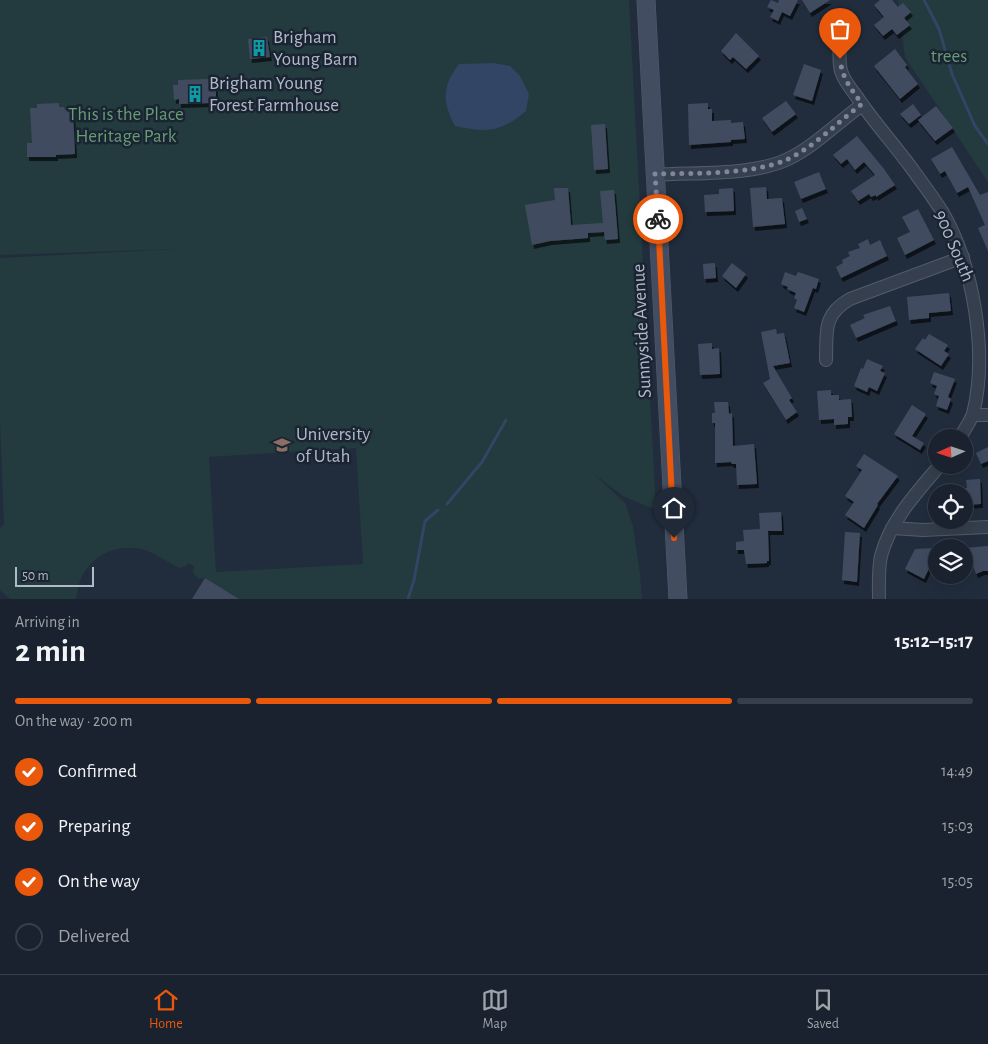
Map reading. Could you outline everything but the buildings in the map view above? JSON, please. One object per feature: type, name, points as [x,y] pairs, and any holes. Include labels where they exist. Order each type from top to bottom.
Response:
[{"type":"main road","name":"Sunnyside Avenue","points":[[646,0],[678,599]]},
{"type":"street","name":"900 South","points":[[840,33],[841,70],[845,80],[942,213],[963,257],[975,297],[981,332],[982,365],[973,414],[965,429]]},
{"type":"street","points":[[655,174],[754,170],[772,166],[789,159],[806,148],[862,104]]},
{"type":"street","points":[[826,360],[827,325],[831,314],[838,306],[850,299],[963,257]]},
{"type":"street","points":[[973,414],[988,415]]},
{"type":"street","points":[[879,599],[881,556],[892,528],[933,474]]},
{"type":"street","points":[[892,528],[923,530],[988,527]]},
{"type":"green space","name":"This is the Place Heritage Park","points":[[0,0],[629,0],[656,510],[623,496],[593,473],[625,503],[633,526],[642,599],[239,599],[205,578],[199,579],[193,573],[194,566],[188,563],[180,568],[151,552],[141,549],[121,548],[103,554],[88,567],[79,584],[76,599],[10,599],[0,590],[0,529],[4,524],[0,419],[0,258],[176,249],[0,255]],"holes":[[[356,448],[363,564],[216,572],[209,457]]]},
{"type":"green space","name":"trees","points":[[898,0],[988,0],[988,182],[905,57]]},
{"type":"water","points":[[493,63],[510,66],[520,76],[529,94],[526,111],[509,123],[493,129],[476,130],[455,126],[446,102],[447,87],[453,72],[459,64]]},
{"type":"waterway","points":[[924,0],[939,29],[952,74],[975,126],[988,144]]},
{"type":"waterway","points":[[447,504],[482,462],[506,420]]},
{"type":"waterway","points":[[408,599],[414,580],[425,521],[438,510]]},
{"type":"way so far","points":[[658,219],[655,174],[754,170],[772,166],[789,159],[806,148],[862,104],[845,80],[841,70],[840,59]]},
{"type":"place","name":"Brigham Young Barn","points":[[259,48]]},
{"type":"place","name":"Brigham Young Forest Farmhouse","points":[[195,94]]},
{"type":"place","name":"University of Utah","points":[[282,445]]},
{"type":"route","points":[[658,219],[674,538]]}]
